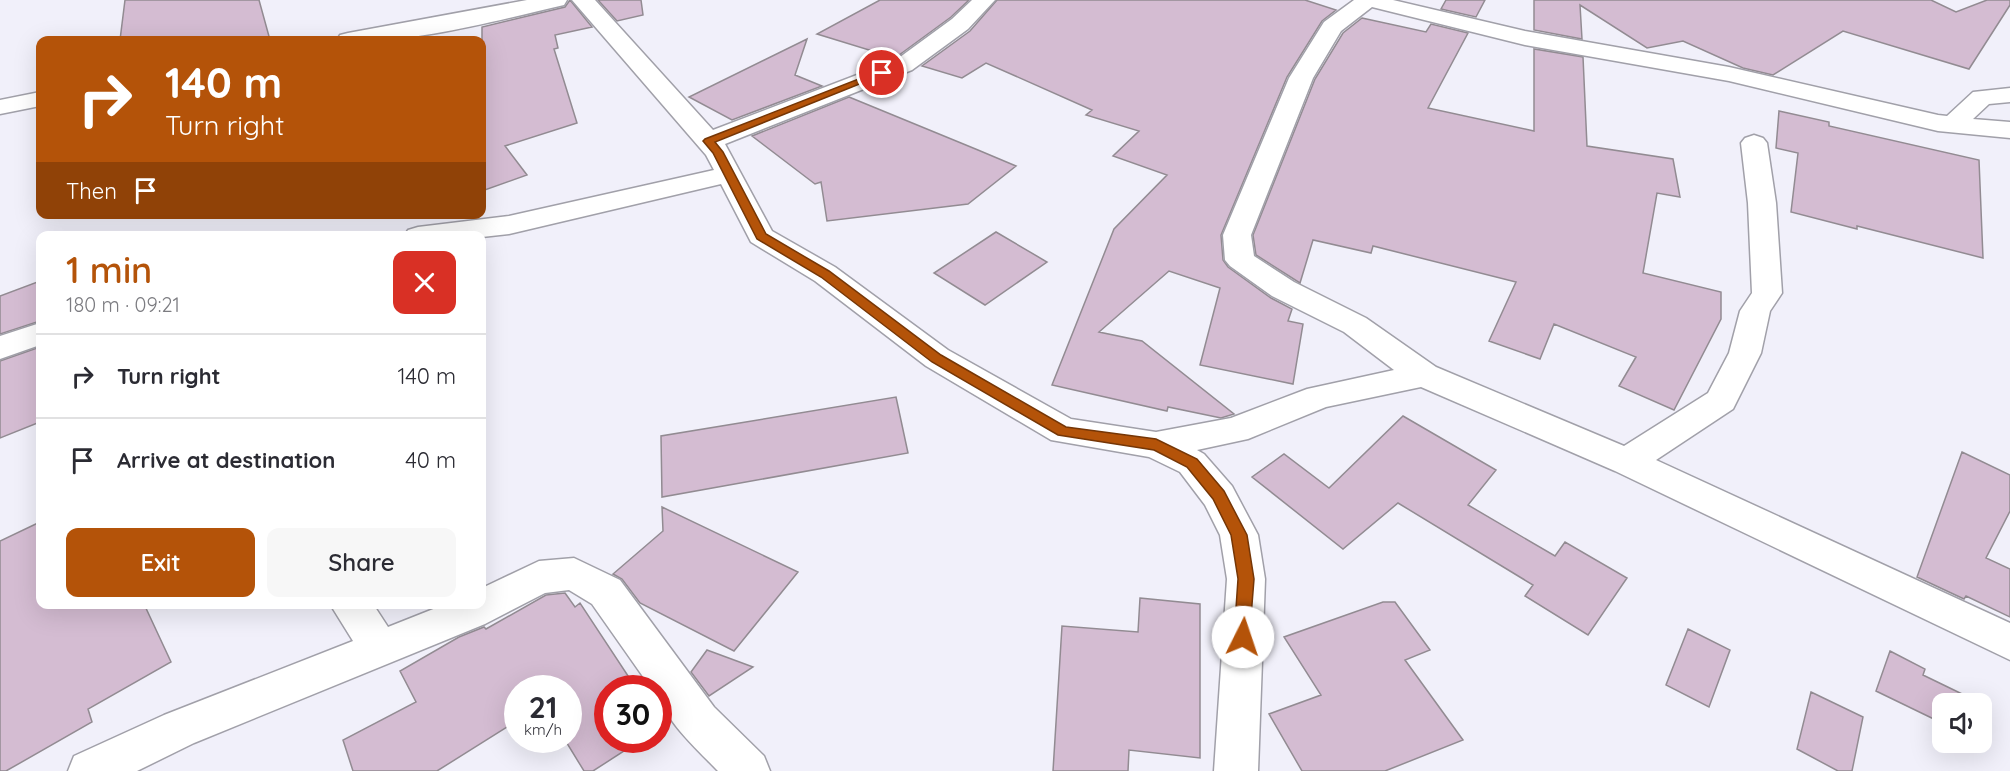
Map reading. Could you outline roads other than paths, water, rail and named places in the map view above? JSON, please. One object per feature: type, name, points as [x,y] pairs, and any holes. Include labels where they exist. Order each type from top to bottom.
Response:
[{"type":"street","points":[[371,36],[476,18],[555,0]]},
{"type":"street","points":[[583,0],[718,152],[761,236],[825,274],[937,358],[1063,431],[1156,445],[1192,463],[1219,496],[1239,535],[1246,579],[1236,771]]},
{"type":"street","points":[[708,141],[904,65],[960,24],[984,0]]},
{"type":"street","points":[[1425,0],[1379,3],[1332,27],[1301,78],[1237,235],[1240,260],[1283,289],[1355,325],[1424,375],[1627,462],[2010,642]]},
{"type":"street","points":[[1379,3],[1578,48],[1729,75],[1952,125],[2010,130]]},
{"type":"street","points":[[1952,125],[1982,97],[2010,94]]},
{"type":"street","points":[[0,107],[36,100]]},
{"type":"street","points":[[1627,462],[1721,401],[1745,353],[1755,311],[1767,293],[1762,203],[1754,143]]},
{"type":"street","points":[[459,231],[509,225],[729,174]]},
{"type":"street","points":[[0,348],[36,335]]},
{"type":"street","points":[[1156,445],[1236,430],[1319,397],[1424,375]]},
{"type":"street","points":[[486,604],[539,577],[574,574],[606,592],[699,721],[748,771]]},
{"type":"street","points":[[353,609],[380,648]]},
{"type":"street","points":[[90,771],[179,729],[477,609]]}]
